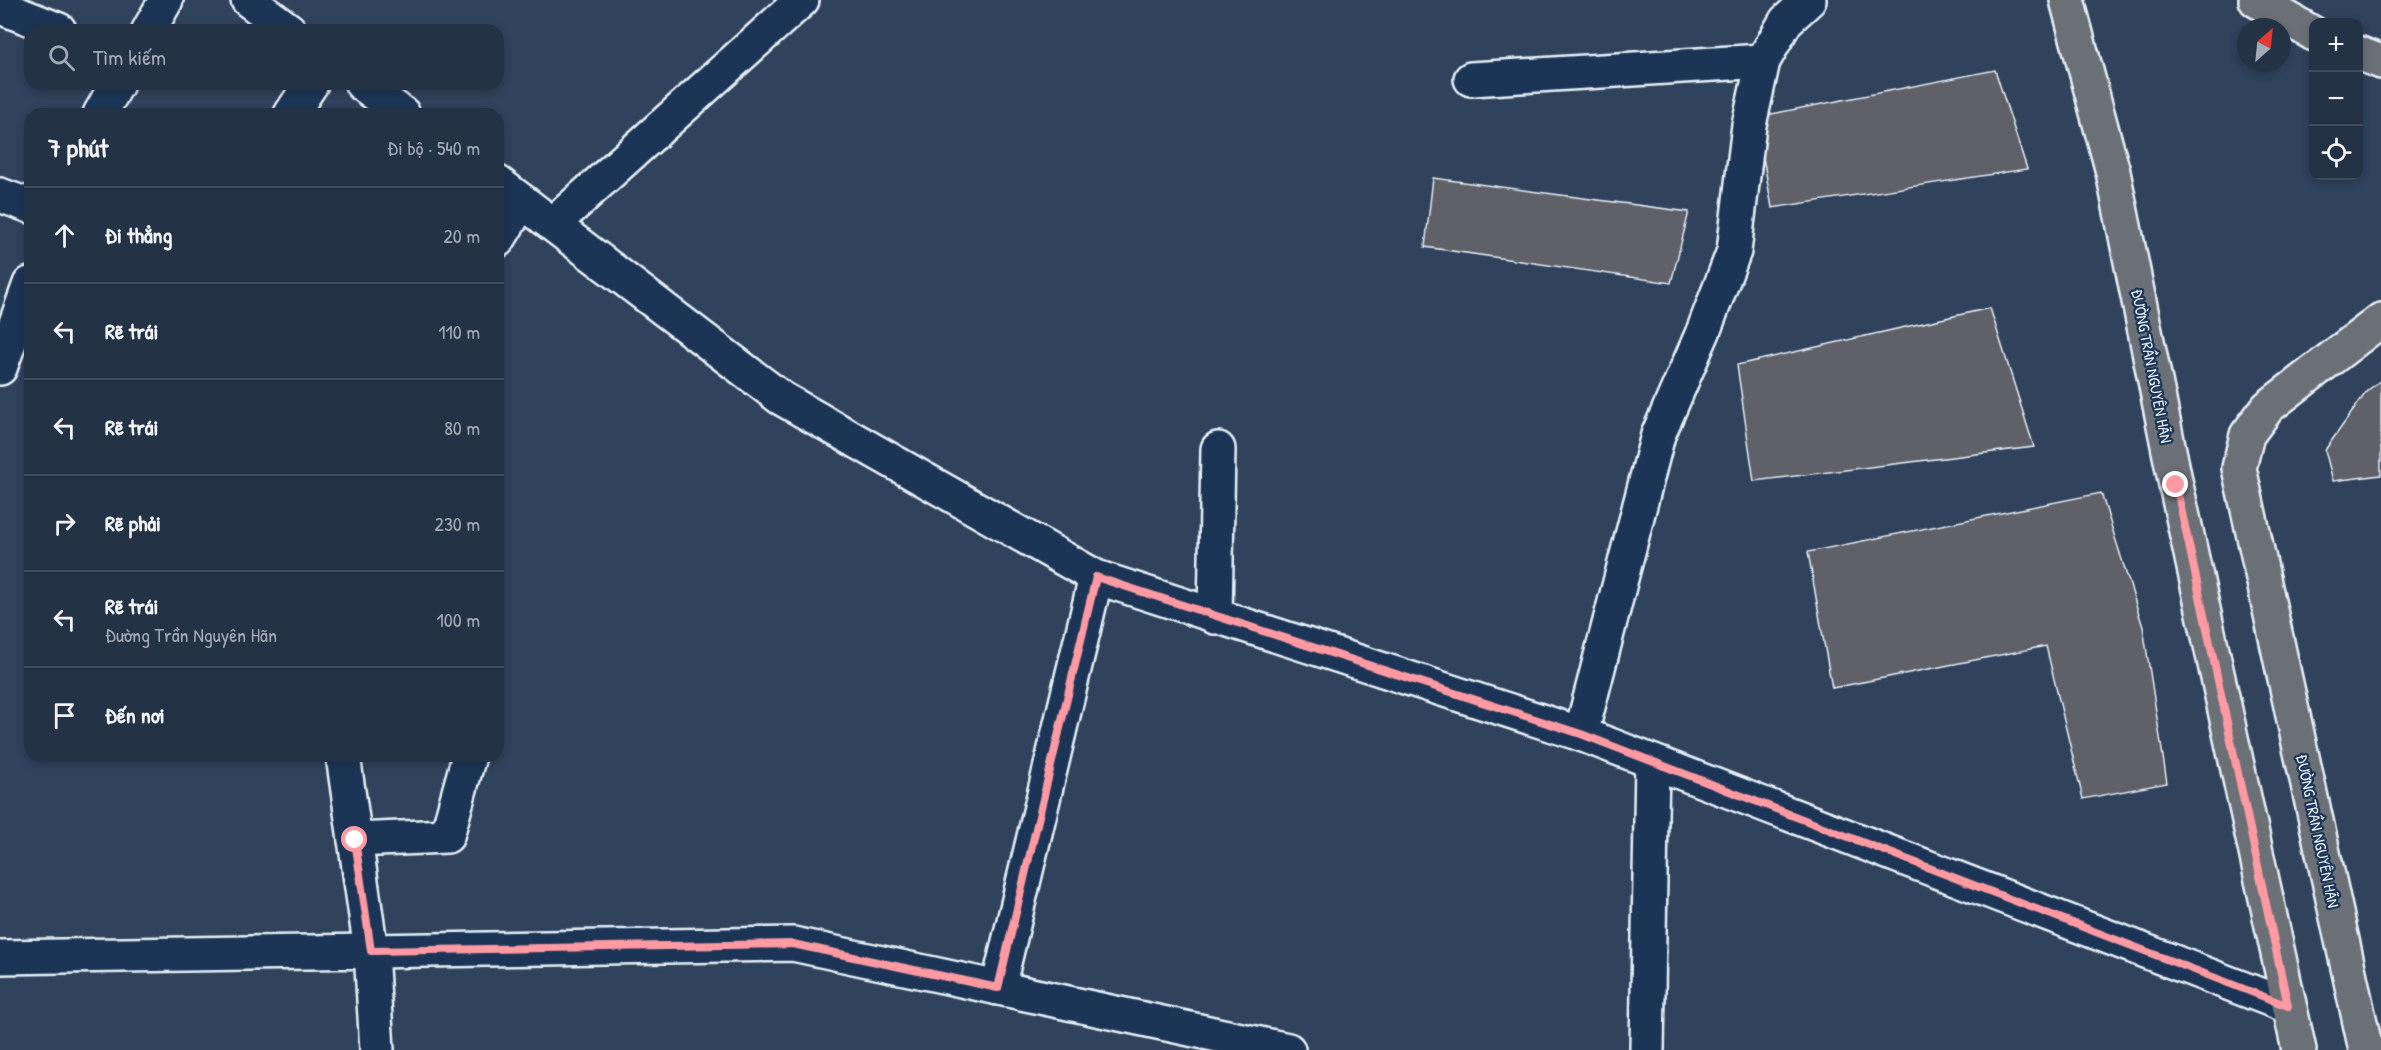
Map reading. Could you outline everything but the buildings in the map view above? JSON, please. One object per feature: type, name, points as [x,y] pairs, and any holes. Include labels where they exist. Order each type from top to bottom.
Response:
[{"type":"main road","name":"ĐƯỜNG TRẦN NGUYÊN HÃN","points":[[2067,0],[2113,172],[2179,497],[2299,1050]]},
{"type":"main road","points":[[2256,0],[2309,32]]},
{"type":"main road","points":[[2363,55],[2381,62]]},
{"type":"main road","name":"ĐƯỜNG TRẦN NGUYÊN HÃN","points":[[2366,1050],[2239,468],[2247,435],[2268,407],[2381,320]]},
{"type":"street","points":[[152,24],[166,0]]},
{"type":"street","points":[[248,0],[281,24]]},
{"type":"street","points":[[553,224],[802,0]]},
{"type":"street","points":[[1581,734],[1658,435],[1703,332],[1734,251],[1749,125],[1763,61],[1786,21],[1809,0]]},
{"type":"street","points":[[0,7],[44,24]]},
{"type":"street","points":[[1471,79],[1763,61]]},
{"type":"street","points":[[103,108],[114,90]]},
{"type":"street","points":[[295,108],[307,90]]},
{"type":"street","points":[[370,90],[395,108]]},
{"type":"street","points":[[504,216],[510,192],[781,398],[1096,577],[1581,734],[2288,1006]]},
{"type":"street","points":[[0,195],[24,204]]},
{"type":"street","points":[[0,368],[24,302]]},
{"type":"street","points":[[1215,617],[1218,449]]},
{"type":"street","points":[[998,988],[1096,577]]},
{"type":"street","points":[[344,762],[371,951],[377,1050]]},
{"type":"street","points":[[355,840],[447,836],[467,762]]},
{"type":"street","points":[[1647,1050],[1652,762]]},
{"type":"street","points":[[0,957],[793,944],[1288,1050]]},
{"type":"route","points":[[355,840],[371,951],[793,944],[998,988],[1096,577],[1581,734],[2288,1006],[2176,485]]}]
